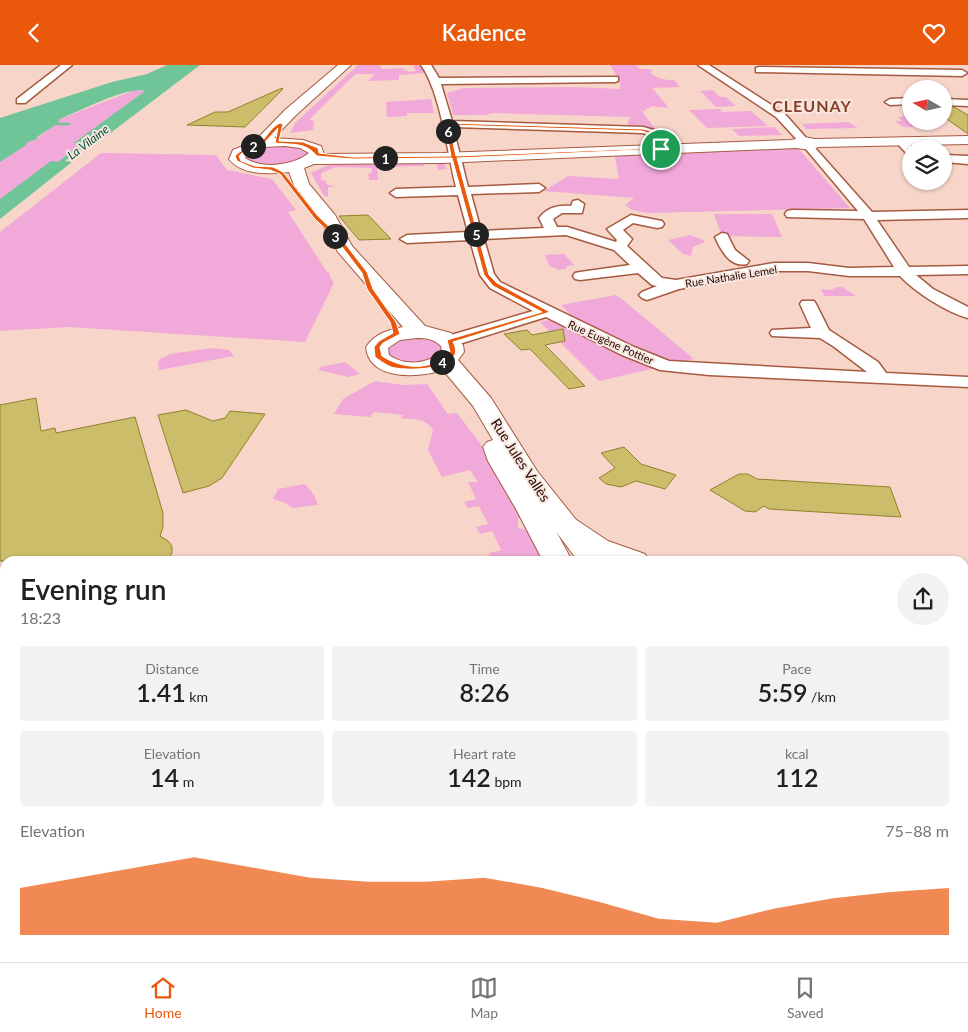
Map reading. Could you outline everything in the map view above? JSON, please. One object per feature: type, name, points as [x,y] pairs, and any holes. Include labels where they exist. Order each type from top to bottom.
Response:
[{"type":"main road","points":[[260,144],[290,113],[345,65]]},
{"type":"main road","points":[[277,142],[280,124]]},
{"type":"main road","points":[[952,143],[968,141]]},
{"type":"main road","points":[[315,156],[316,149],[308,145],[277,142],[260,144],[242,150],[238,153],[237,159],[248,166],[271,168],[296,166],[315,156],[352,158],[454,157],[806,143],[902,147]]},
{"type":"main road","points":[[296,166],[297,175],[302,185],[326,215],[338,238]]},
{"type":"main road","points":[[271,168],[284,175],[316,217],[338,238],[365,273],[380,286],[402,315],[407,333]]},
{"type":"main road","points":[[407,333],[438,335],[440,356],[398,367],[386,363],[378,357],[377,347],[381,342],[407,333]]},
{"type":"main road","name":"Rue Jules Vallès","points":[[440,356],[442,379],[454,391],[577,556]]},
{"type":"main road","name":"Rue Jules Vallès","points":[[440,356],[488,411],[526,474],[590,556]]},
{"type":"main road","points":[[496,447],[501,461],[530,509],[554,556]]},
{"type":"main road","points":[[565,525],[594,546],[617,556]]},
{"type":"street","points":[[21,101],[66,65]]},
{"type":"street","name":"Rue Eugène Pottier","points":[[426,65],[432,70],[454,157],[490,279],[509,293],[628,351],[666,366],[968,383]]},
{"type":"street","points":[[704,65],[780,115],[867,215],[906,272],[928,292],[968,313]]},
{"type":"street","points":[[759,70],[806,68],[961,73]]},
{"type":"street","points":[[435,81],[615,79]]},
{"type":"street","points":[[890,102],[902,101]]},
{"type":"street","points":[[952,102],[968,103]]},
{"type":"street","points":[[447,124],[643,130],[650,132],[661,149]]},
{"type":"street","points":[[952,159],[968,160]]},
{"type":"street","points":[[396,193],[464,191],[540,182]]},
{"type":"street","points":[[464,191],[521,200]]},
{"type":"street","points":[[552,232],[546,218],[559,209],[577,210],[578,204]]},
{"type":"street","points":[[792,214],[968,214]]},
{"type":"street","points":[[619,247],[625,239],[614,229],[631,219],[657,224]]},
{"type":"street","points":[[406,239],[567,231],[619,247],[657,282],[676,285]]},
{"type":"street","points":[[722,237],[729,252],[750,266]]},
{"type":"street","name":"Rue Nathalie Lemel","points":[[648,295],[676,285],[750,266],[796,267],[849,272],[968,270]]},
{"type":"street","points":[[580,276],[640,268]]},
{"type":"street","points":[[808,305],[817,325],[823,333],[872,366],[881,379]]},
{"type":"street","points":[[440,356],[547,312]]},
{"type":"street","points":[[778,333],[823,333]]},
{"type":"shaded area","points":[[358,65],[379,65],[382,69],[402,68],[409,72],[416,71],[413,65],[420,65],[425,73],[399,75],[399,80],[368,81],[375,74],[356,74],[309,120],[314,121],[313,130],[290,133],[295,123]]},
{"type":"shaded area","points":[[610,65],[636,65],[640,69],[650,69],[653,71],[650,72],[658,78],[674,80],[680,87],[652,88],[669,108],[650,106],[651,108],[642,111],[656,130],[626,128],[630,117],[493,113],[486,115],[453,115],[447,93],[464,88],[577,87],[620,89],[620,81]]},
{"type":"shaded area","points":[[135,90],[145,91],[75,143],[82,144],[58,162],[51,162],[0,199],[0,162],[25,146],[28,142],[45,133],[60,119]]},
{"type":"shaded area","points":[[713,90],[720,97],[726,97],[736,106],[716,107],[700,91]]},
{"type":"shaded area","points":[[431,99],[434,113],[407,113],[407,116],[387,117],[386,102]]},
{"type":"shaded area","points":[[720,109],[722,112],[751,111],[768,126],[707,128],[689,110]]},
{"type":"shaded area","points":[[895,121],[902,121],[902,126]]},
{"type":"shaded area","points":[[848,122],[858,128],[806,129],[802,124]]},
{"type":"shaded area","points":[[774,127],[782,135],[739,136],[732,129]]},
{"type":"shaded area","points":[[293,145],[307,150],[308,155],[294,162],[268,166],[259,165],[245,158],[245,156],[256,149]]},
{"type":"shaded area","points":[[798,148],[850,208],[648,213],[632,210],[625,205],[634,198],[544,191],[568,176],[619,179],[614,152]]},
{"type":"shaded area","points":[[101,153],[216,155],[227,170],[272,179],[296,210],[288,212],[327,272],[330,273],[329,275],[334,283],[305,342],[68,327],[0,331],[0,232]]},
{"type":"shaded area","points":[[444,162],[446,169],[438,170],[436,163],[423,163],[424,166],[377,167],[378,180],[369,180],[368,174],[372,172],[372,168],[336,167],[321,173],[321,180],[335,187],[328,187],[328,196],[324,196],[311,173],[328,165]]},
{"type":"shaded area","points":[[714,214],[772,214],[782,237],[722,236]]},
{"type":"shaded area","points":[[690,235],[705,242],[693,247],[691,256],[683,254],[668,240]]},
{"type":"shaded area","points":[[564,254],[574,265],[559,270],[549,266],[545,255]]},
{"type":"shaded area","points":[[842,287],[856,296],[824,296],[821,289],[831,290]]},
{"type":"shaded area","points":[[616,295],[694,359],[599,381],[540,322],[571,315],[561,305]]},
{"type":"shaded area","points":[[403,337],[433,338],[443,348],[441,354],[412,363],[392,357],[385,351],[386,347]]},
{"type":"shaded area","points":[[212,348],[229,350],[234,356],[159,370],[158,363],[160,359],[170,354]]},
{"type":"shaded area","points":[[345,362],[360,374],[348,377],[319,370],[320,367]]},
{"type":"shaded area","points":[[375,381],[403,385],[427,384],[448,414],[457,413],[488,454],[523,513],[518,519],[518,528],[534,531],[547,556],[490,556],[489,553],[501,550],[492,531],[480,534],[476,527],[488,524],[479,506],[468,508],[464,502],[476,499],[468,482],[478,482],[470,470],[442,477],[428,450],[433,430],[430,426],[423,421],[415,419],[401,419],[403,415],[374,412],[370,417],[334,414],[343,399]]},
{"type":"shaded area","points":[[305,484],[314,495],[318,505],[293,508],[273,499],[278,489]]},
{"type":"water","name":"La Vilaine","points":[[167,65],[200,65],[96,144],[88,144],[65,161],[72,162],[0,219],[0,199],[51,161],[58,162],[81,144],[74,143],[145,91],[127,92],[60,119],[57,124],[37,137],[37,139],[28,142],[25,146],[0,162],[0,118],[112,82],[147,74]]},
{"type":"building","points":[[282,88],[245,127],[187,125],[215,112],[228,112]]},
{"type":"building","points":[[952,107],[968,115],[968,134],[952,123]]},
{"type":"building","points":[[368,215],[391,239],[359,240],[339,216]]},
{"type":"building","points":[[563,329],[565,341],[545,345],[585,386],[569,389],[530,349],[521,350],[504,334],[527,330],[532,335]]},
{"type":"building","points":[[36,398],[41,431],[55,428],[56,433],[135,417],[163,513],[163,527],[160,536],[172,546],[170,556],[0,556],[0,405]]},
{"type":"building","points":[[186,410],[213,421],[225,418],[230,411],[265,414],[222,478],[209,486],[183,493],[158,415]]},
{"type":"building","points":[[624,447],[641,464],[676,475],[665,489],[636,481],[621,487],[606,484],[599,478],[615,468],[601,453]]},
{"type":"building","points":[[739,474],[748,474],[757,479],[890,487],[901,517],[769,509],[764,506],[755,512],[745,511],[710,490]]},
{"type":"waterway","points":[[57,124],[69,124]]},
{"type":"district","name":"CLEUNAY","points":[[812,105]]},
{"type":"route","points":[[661,149],[464,156],[454,157],[438,158],[352,158],[317,154],[316,149],[303,144],[277,142],[276,138],[280,124],[260,144],[238,153],[237,159],[248,166],[271,168],[282,173],[316,217],[338,238],[365,273],[370,289],[393,322],[397,334],[381,342],[377,347],[378,357],[386,363],[398,367],[415,368],[437,365],[446,360],[454,349],[450,341],[547,312],[495,285],[487,275],[454,157],[447,124],[643,130],[650,132],[661,149]]}]
